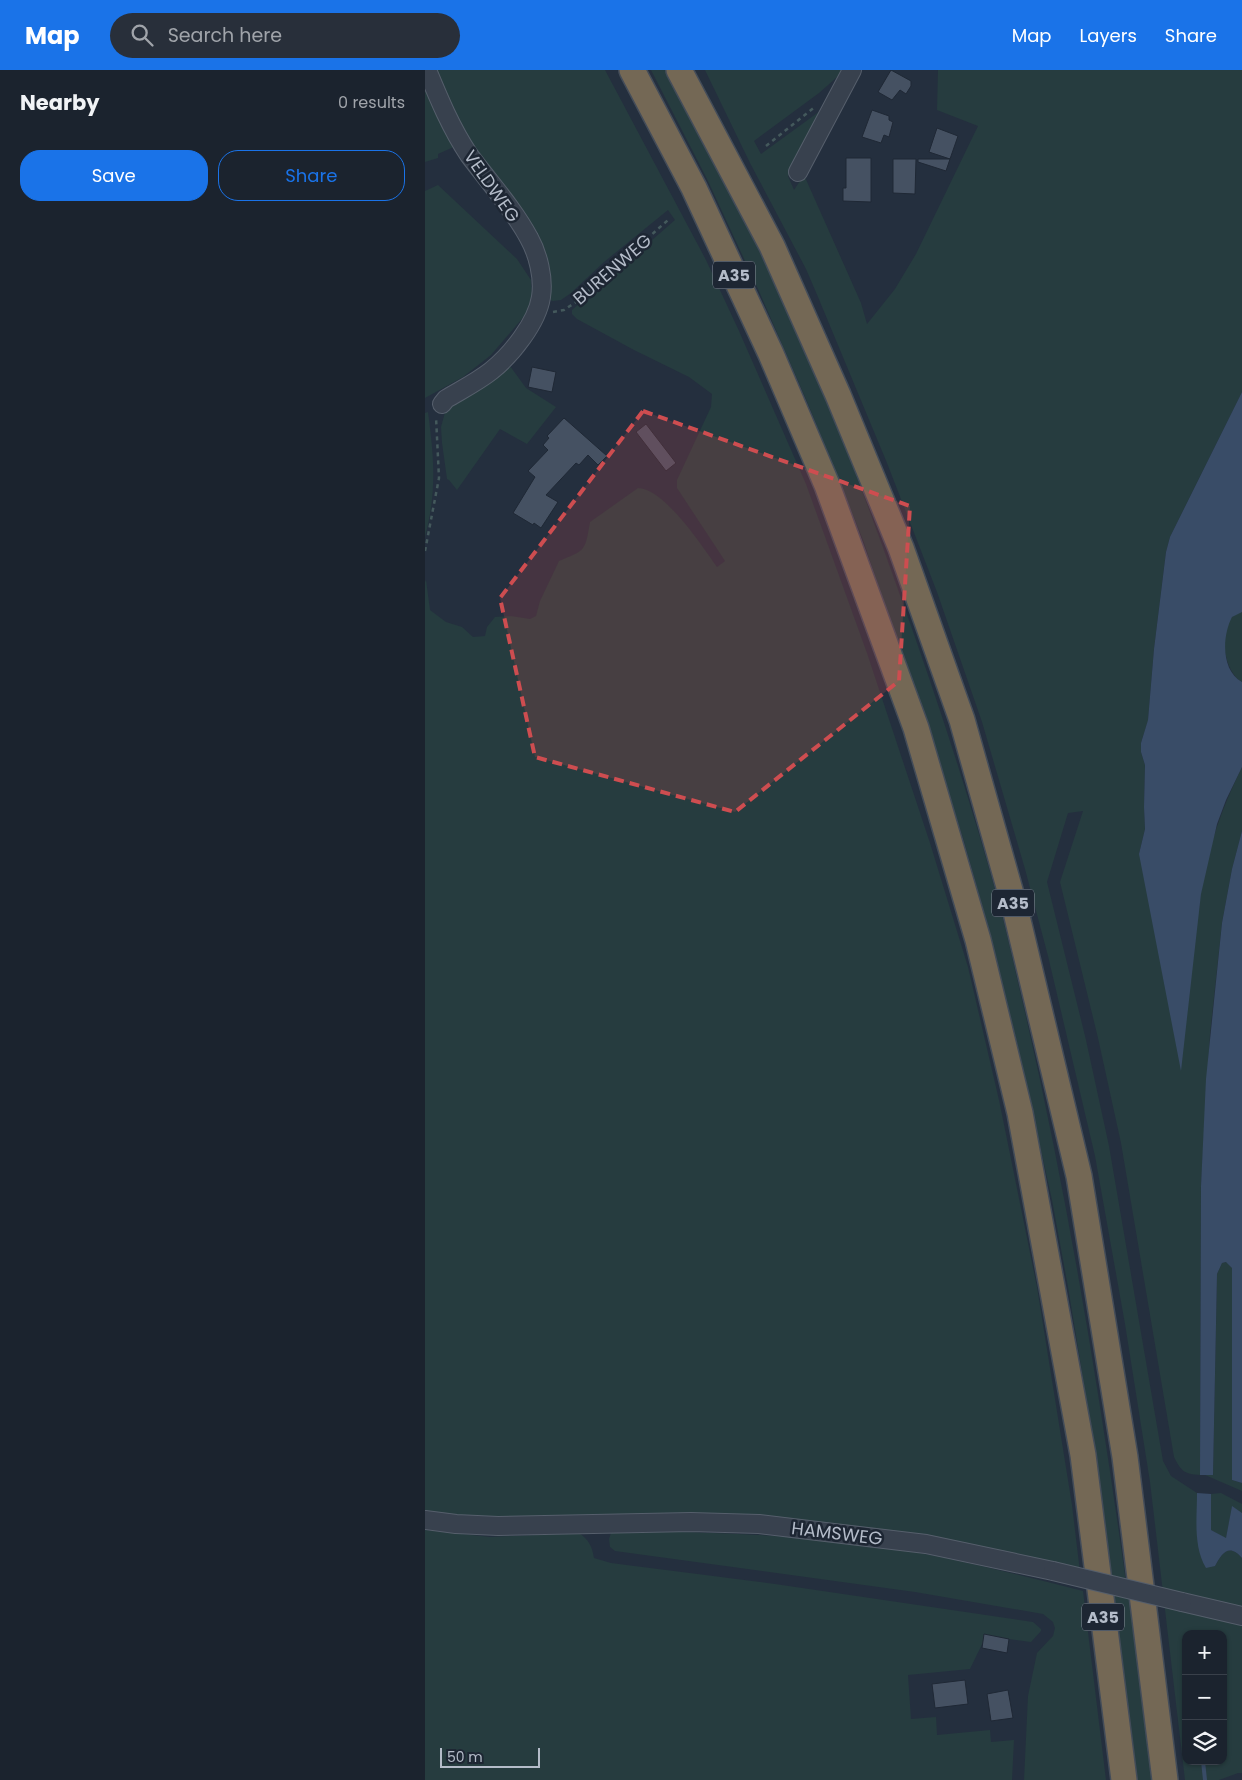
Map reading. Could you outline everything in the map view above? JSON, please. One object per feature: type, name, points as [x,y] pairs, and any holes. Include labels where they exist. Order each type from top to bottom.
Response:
[{"type":"highway","name":"A35","points":[[632,70],[694,188],[771,354],[827,485],[916,728],[978,940],[1020,1114],[1080,1436],[1124,1780]]},
{"type":"highway","name":"A35","points":[[681,73],[772,246],[838,395],[901,548],[961,720],[1007,880],[1079,1176],[1125,1456],[1165,1780]]},
{"type":"street","name":"VELDWEG","points":[[427,70],[455,131],[469,154],[529,238],[537,257],[541,278],[541,296],[546,309]]},
{"type":"street","points":[[798,172],[853,70]]},
{"type":"street","points":[[442,404],[446,399],[491,371],[546,309]]},
{"type":"street","name":"HAMSWEG","points":[[425,1520],[498,1526],[691,1522],[759,1524],[926,1544],[1053,1571],[1242,1616]]},
{"type":"path","points":[[766,146],[819,103]]},
{"type":"path","name":"BURENWEG","points":[[546,309],[564,310],[576,302],[668,220]]},
{"type":"path","points":[[425,551],[439,478],[436,417],[442,404]]},
{"type":"highlighted area","points":[[643,411],[910,506],[899,681],[735,812],[535,757],[500,598]]},
{"type":"green space","points":[[435,70],[605,70],[706,260],[806,484],[867,653],[930,843],[968,967],[999,1100],[1037,1287],[1072,1505],[1080,1572],[888,1533],[477,1518],[425,1512],[425,582],[426,580],[430,610],[446,622],[462,627],[473,637],[485,636],[487,627],[495,617],[511,616],[530,619],[536,616],[540,601],[559,561],[583,548],[587,539],[590,522],[638,488],[648,491],[671,508],[693,533],[717,567],[725,561],[677,488],[677,480],[711,407],[712,394],[689,377],[634,350],[577,319],[572,314],[572,310],[675,220],[668,210],[604,262],[571,293],[561,300],[553,301],[546,299],[547,289],[494,180],[463,130]]},
{"type":"green space","points":[[651,70],[668,70],[753,238],[812,366],[866,502],[914,634],[953,750],[989,868],[1000,907],[1040,1079],[1081,1294],[1126,1582],[1128,1582],[1152,1780],[1136,1780],[1109,1555],[1081,1366],[1052,1200],[1018,1047],[987,923],[963,838],[863,540],[808,404],[707,179]]},
{"type":"green space","points":[[705,70],[845,70],[819,93],[754,141],[761,154],[831,103],[788,176],[794,190],[804,175],[861,303],[867,324],[895,289],[916,254],[978,126],[937,110],[938,70],[1242,70],[1242,392],[1170,537],[1166,552],[1154,649],[1148,721],[1141,743],[1141,752],[1145,765],[1145,829],[1139,854],[1199,911],[1204,873],[1214,837],[1242,767],[1242,831],[1232,869],[1222,923],[1210,1034],[1201,1186],[1200,1475],[1184,1471],[1174,1457],[1121,1143],[1060,882],[1083,811],[1068,813],[1047,882],[1086,1040],[1109,1146],[1163,1461],[1171,1476],[1197,1493],[1198,1544],[1215,1566],[1220,1557],[1226,1552],[1233,1551],[1242,1558],[1242,1609],[1214,1603],[1218,1620],[1242,1626],[1242,1773],[1219,1780],[1185,1780],[1183,1765],[1227,1765],[1227,1630],[1182,1630],[1182,1754],[1150,1482],[1125,1324],[1095,1156],[1048,956],[1025,869],[982,722],[937,592],[887,463],[806,269],[750,163]]},
{"type":"green space","points":[[425,79],[458,145],[438,154],[438,158],[425,162]]},
{"type":"green space","points":[[438,185],[517,259],[531,280],[532,294],[527,313],[491,355],[463,377],[425,398],[425,191]]},
{"type":"green space","points":[[507,362],[526,388],[556,407],[527,444],[500,429],[457,490],[447,479],[442,443],[441,427],[447,405]]},
{"type":"green space","points":[[428,412],[432,444],[433,490],[425,537],[425,413]]},
{"type":"green space","points":[[1239,612],[1242,612],[1242,682],[1231,670],[1227,661],[1224,641],[1227,623]]},
{"type":"green space","points":[[1227,1262],[1232,1268],[1232,1480],[1242,1483],[1242,1491],[1205,1475],[1213,1475],[1217,1274],[1222,1263]]},
{"type":"green space","points":[[1221,1493],[1242,1504],[1242,1513],[1232,1507],[1226,1539],[1211,1530],[1211,1494]]},
{"type":"green space","points":[[425,1530],[490,1537],[579,1533],[589,1544],[594,1558],[611,1563],[775,1584],[1033,1622],[1041,1631],[1031,1642],[986,1636],[970,1669],[908,1675],[911,1719],[936,1717],[937,1735],[990,1730],[991,1742],[1014,1740],[1012,1780],[425,1780]]},
{"type":"green space","points":[[618,1531],[779,1536],[875,1546],[953,1560],[1083,1591],[1106,1780],[1024,1780],[1028,1696],[1037,1653],[1053,1636],[1055,1628],[1053,1622],[1043,1614],[915,1592],[615,1551],[610,1547],[609,1539],[611,1533]]},
{"type":"water","points":[[1242,392],[1242,612],[1232,617],[1226,634],[1225,652],[1230,670],[1242,682],[1242,767],[1217,824],[1201,894],[1181,1071],[1139,854],[1145,829],[1145,765],[1141,752],[1141,743],[1148,720],[1154,649],[1166,552],[1170,537]]},
{"type":"water","points":[[1242,831],[1242,1483],[1232,1480],[1232,1268],[1226,1262],[1222,1263],[1217,1274],[1213,1475],[1200,1475],[1201,1186],[1206,1079],[1222,923],[1232,869]]},
{"type":"water","points":[[1197,1493],[1211,1494],[1211,1530],[1226,1538],[1232,1506],[1242,1513],[1242,1558],[1233,1551],[1226,1552],[1220,1557],[1215,1566],[1206,1568],[1197,1541]]},
{"type":"building","points":[[891,70],[911,81],[911,86],[906,94],[900,90],[892,100],[878,92]]},
{"type":"building","points":[[872,110],[889,116],[889,120],[893,122],[889,137],[884,135],[881,143],[862,137]]},
{"type":"building","points":[[937,128],[958,136],[950,159],[929,152]]},
{"type":"building","points":[[846,158],[871,158],[871,202],[843,201],[843,188],[846,188]]},
{"type":"building","points":[[893,159],[916,159],[915,194],[893,193]]},
{"type":"building","points":[[918,159],[950,159],[946,171],[918,162]]},
{"type":"building","points":[[532,367],[556,372],[552,392],[528,387]]},
{"type":"building","points":[[564,418],[607,456],[598,465],[588,455],[579,465],[576,463],[546,495],[558,502],[541,528],[513,513],[535,477],[528,471],[548,450],[543,445],[549,438],[547,436]]},
{"type":"building","points":[[646,424],[676,463],[666,471],[636,432]]},
{"type":"building","points":[[984,1634],[1009,1639],[1007,1653],[982,1648]]},
{"type":"building","points":[[965,1680],[968,1704],[935,1708],[932,1684]]},
{"type":"building","points":[[1008,1690],[1013,1718],[991,1721],[987,1694]]},
{"type":"waterway","points":[[1203,1765],[1205,1780]]}]
